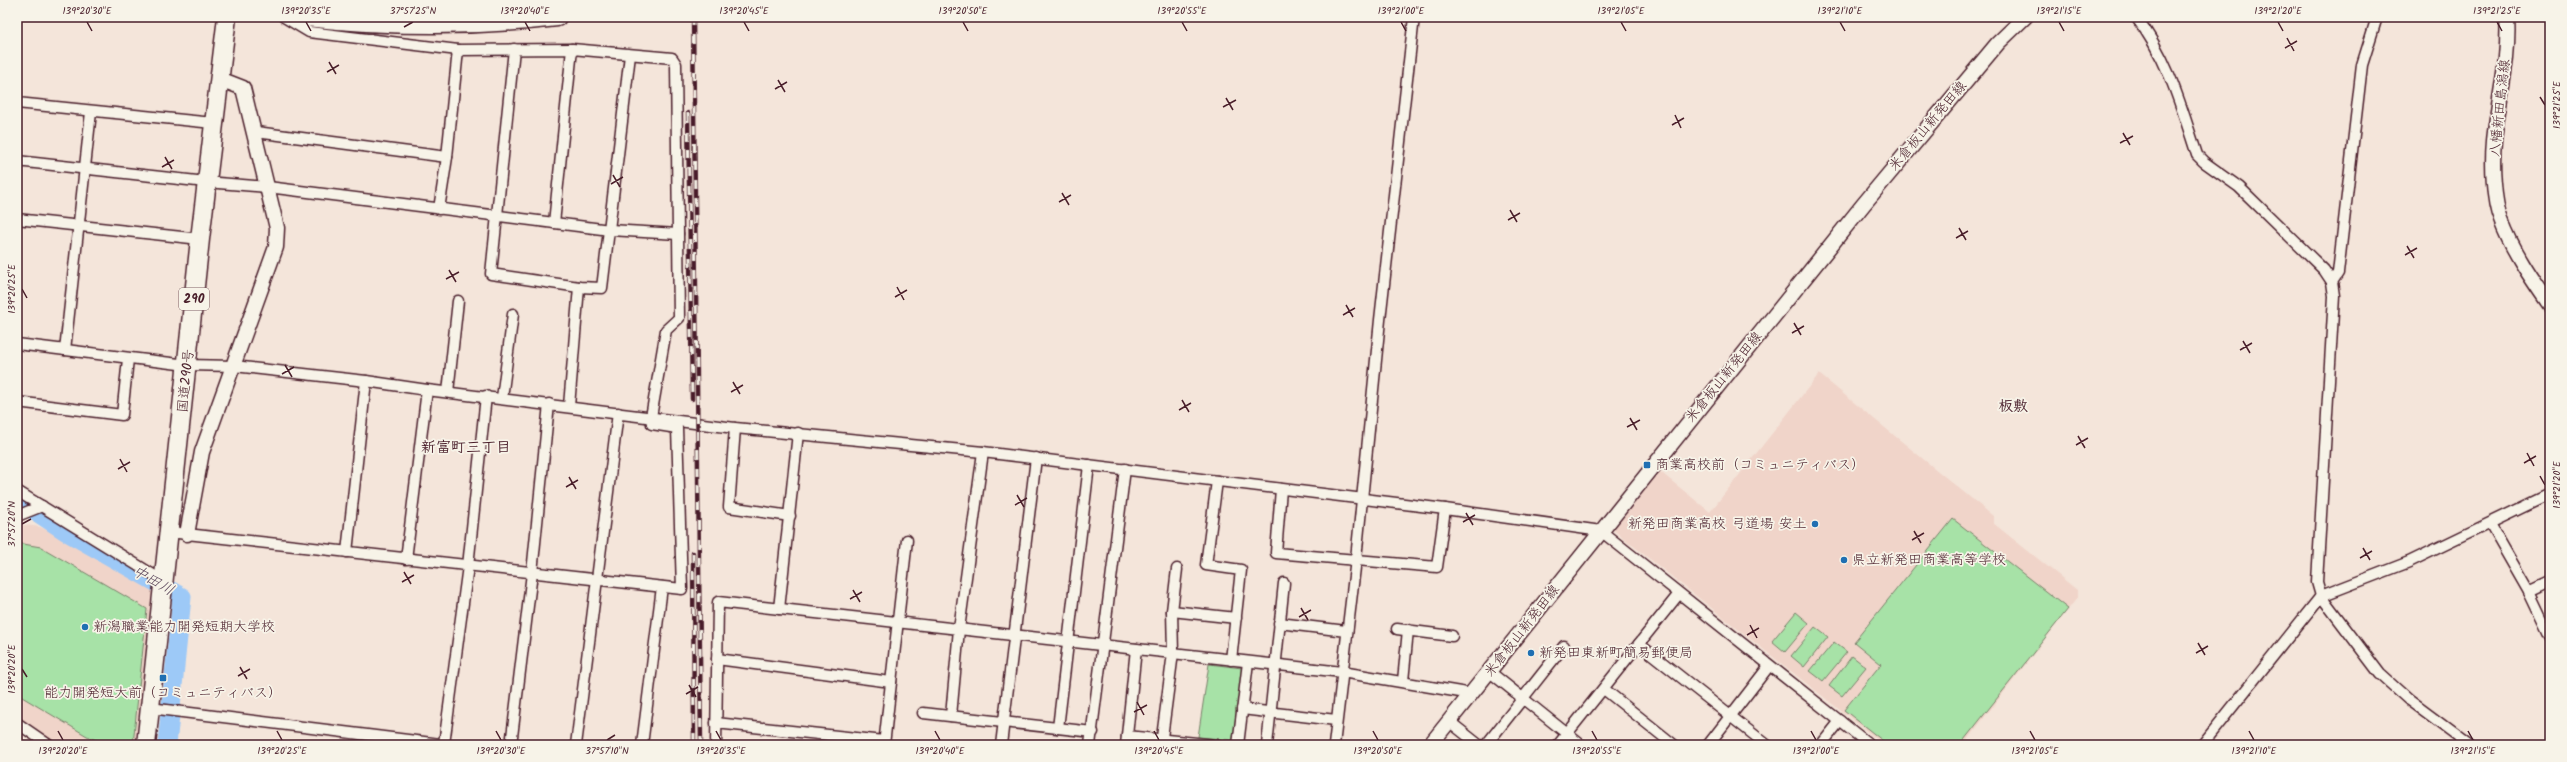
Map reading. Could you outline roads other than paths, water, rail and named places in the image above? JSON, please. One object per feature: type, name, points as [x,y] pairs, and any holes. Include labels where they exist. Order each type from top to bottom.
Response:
[{"type":"highway","name":"国道290号","points":[[146,745],[162,589],[188,365],[206,182],[227,17]]},
{"type":"highway","points":[[306,17],[382,23],[463,25],[557,17]]},
{"type":"main road","name":"米倉板山新発田線","points":[[1430,745],[1450,722],[1868,198],[1998,43],[2025,17]]},
{"type":"main road","name":"八幡新田島潟線","points":[[2507,17],[2508,35],[2504,78],[2494,142],[2496,196],[2500,219],[2516,251],[2549,303]]},
{"type":"main road","points":[[187,534],[202,452],[276,247],[277,228],[256,132],[243,88],[220,79]]},
{"type":"street","points":[[169,532],[682,589],[677,428],[652,424],[650,417],[666,330],[679,318],[676,64],[672,58],[630,56],[572,49],[458,50],[308,32],[284,17]]},
{"type":"street","points":[[1334,745],[1346,631],[1356,559],[1414,17]]},
{"type":"street","points":[[2136,17],[2153,38],[2169,70],[2197,155],[2243,192],[2324,270],[2332,282],[2334,296],[2317,582],[2321,596],[2380,674],[2410,701],[2469,745]]},
{"type":"street","points":[[2332,282],[2338,273],[2362,65],[2377,17]]},
{"type":"street","points":[[514,49],[495,215],[491,274],[579,287],[602,288],[630,56]]},
{"type":"street","points":[[554,223],[572,49]]},
{"type":"street","points":[[438,209],[447,157],[458,50]]},
{"type":"street","points":[[17,103],[91,112],[213,123]]},
{"type":"street","points":[[64,350],[86,169],[91,112]]},
{"type":"street","points":[[256,132],[447,157]]},
{"type":"street","points":[[17,161],[206,182],[268,187],[610,230],[678,234]]},
{"type":"street","points":[[17,219],[200,239]]},
{"type":"street","points":[[569,406],[579,287]]},
{"type":"street","points":[[448,392],[458,301]]},
{"type":"street","points":[[502,398],[513,314]]},
{"type":"street","points":[[17,344],[128,359],[188,365],[234,366],[366,381],[427,390],[569,406],[735,428],[798,433],[1036,458],[1445,509],[1601,531],[1678,595],[1870,745]]},
{"type":"street","points":[[17,402],[122,415],[128,359]]},
{"type":"street","points":[[346,552],[366,381]]},
{"type":"street","points":[[406,559],[427,390]]},
{"type":"street","points":[[150,708],[378,740],[446,745],[468,566],[486,396]]},
{"type":"street","points":[[511,745],[532,573],[549,404]]},
{"type":"street","points":[[576,745],[618,413]]},
{"type":"street","points":[[735,428],[729,507],[790,516]]},
{"type":"street","points":[[780,609],[798,433]]},
{"type":"street","points":[[951,716],[959,629],[982,452]]},
{"type":"street","points":[[1001,745],[1036,458]]},
{"type":"street","points":[[1058,728],[1089,465]]},
{"type":"street","points":[[1090,745],[1093,732],[1125,469]]},
{"type":"street","points":[[1217,481],[1206,565],[1241,570],[1231,660]]},
{"type":"street","points":[[1281,489],[1276,553],[1437,567],[1445,509]]},
{"type":"street","points":[[17,491],[42,506],[162,589]]},
{"type":"street","points":[[2202,745],[2321,596],[2409,562],[2550,494]]},
{"type":"street","points":[[17,516],[42,506]]},
{"type":"street","points":[[2490,524],[2529,592],[2550,636]]},
{"type":"street","points":[[716,723],[884,743],[899,623],[907,540]]},
{"type":"street","points":[[1162,743],[1173,654],[1172,611],[1177,569]]},
{"type":"street","points":[[2529,592],[2550,582]]},
{"type":"street","points":[[1267,745],[1284,583]]},
{"type":"street","points":[[642,745],[662,587]]},
{"type":"street","points":[[1558,745],[1678,595]]},
{"type":"street","points":[[716,745],[718,602],[1342,672],[1403,681],[1472,694]]},
{"type":"street","points":[[1172,611],[1236,618]]},
{"type":"street","points":[[1280,623],[1346,631]]},
{"type":"street","points":[[1397,629],[1452,636]]},
{"type":"street","points":[[1403,681],[1408,630]]},
{"type":"street","points":[[1639,644],[1767,745]]},
{"type":"street","points":[[1486,745],[1564,646]]},
{"type":"street","points":[[1136,649],[1127,741],[1216,745]]},
{"type":"street","points":[[717,660],[891,682]]},
{"type":"street","points":[[1238,745],[1248,662]]},
{"type":"street","points":[[1708,745],[1769,666]]},
{"type":"street","points":[[1490,672],[1581,745]]},
{"type":"street","points":[[1604,689],[1674,745]]},
{"type":"street","points":[[1242,709],[1336,720]]},
{"type":"street","points":[[923,712],[1093,732]]},
{"type":"street","points":[[1450,722],[1479,745]]},
{"type":"street","points":[[1821,745],[1840,722]]},
{"type":"street","points":[[17,723],[49,745]]},
{"type":"waterway","name":"中田川","points":[[17,499],[67,532],[182,597],[167,745]]},
{"type":"railway","points":[[693,17],[701,745]]},
{"type":"railway","points":[[688,113],[692,399]]},
{"type":"railway","points":[[693,553],[694,745]]},
{"type":"place","name":"商業高校前（コミュニティバス）","points":[[1647,465]]},
{"type":"place","name":"新発田商業高校 弓道場 安土","points":[[1815,524]]},
{"type":"place","name":"県立新発田商業高等学校","points":[[1844,560]]},
{"type":"place","name":"新潟職業能力開発短期大学校","points":[[85,627]]},
{"type":"place","name":"新発田東新町簡易郵便局","points":[[1531,653]]},
{"type":"place","name":"能力開発短大前（コミュニティバス）","points":[[163,678]]},
{"type":"district","name":"板敷","points":[[2013,407]]},
{"type":"district","name":"新富町三丁目","points":[[466,448]]}]
